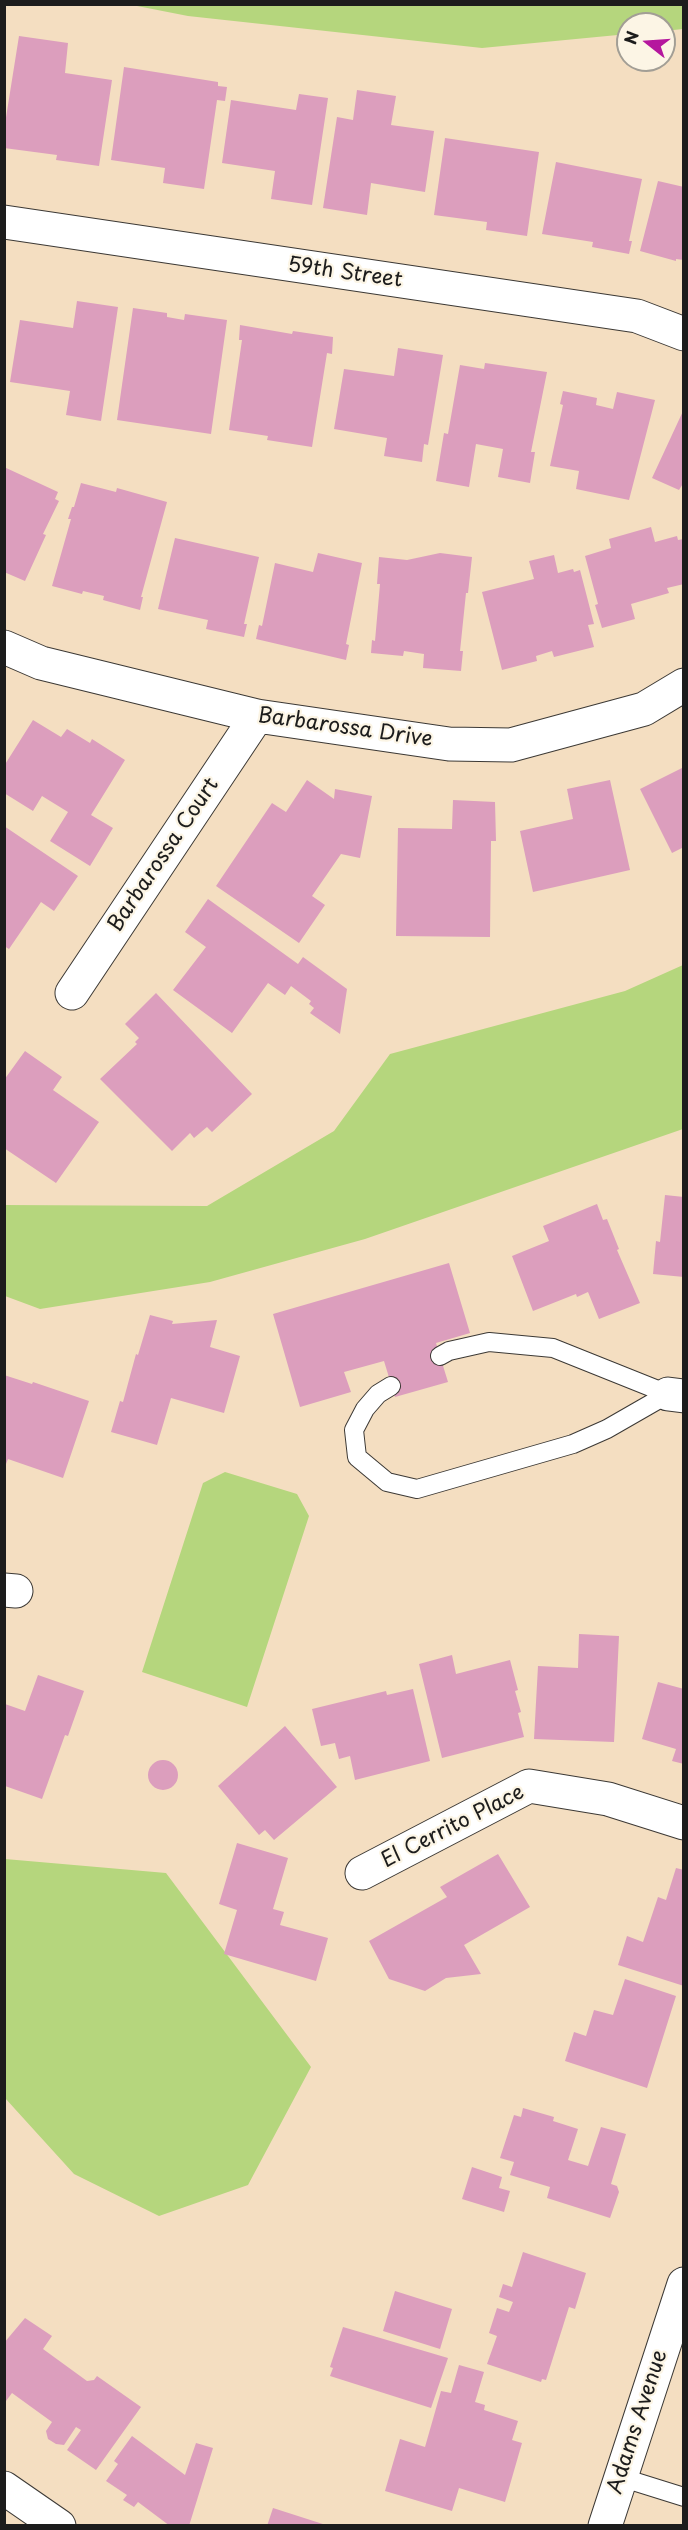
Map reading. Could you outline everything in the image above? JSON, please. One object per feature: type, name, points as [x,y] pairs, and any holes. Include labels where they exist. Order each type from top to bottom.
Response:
[{"type":"street","name":"59th Street","points":[[4,222],[638,316],[684,334]]},
{"type":"street","name":"Barbarossa Drive","points":[[4,647],[41,663],[257,716],[449,744],[511,745],[644,710],[684,685]]},
{"type":"street","name":"Barbarossa Court","points":[[72,993],[257,716]]},
{"type":"street","name":"El Cerrito Place","points":[[362,1873],[529,1786],[608,1799],[684,1823]]},
{"type":"street","name":"Adams Avenue","points":[[605,2526],[684,2284]]},
{"type":"street","points":[[4,2488],[59,2526]]},
{"type":"lane","points":[[440,1356],[449,1351],[489,1342],[553,1348],[676,1395]]},
{"type":"lane","points":[[391,1386],[378,1394],[365,1408],[354,1430],[357,1457],[387,1482],[417,1489],[573,1444],[676,1395]]},
{"type":"lane","points":[[620,2477],[684,2497]]},
{"type":"green space","points":[[683,4],[683,29],[676,30],[676,12],[616,12],[616,35],[482,48],[188,16],[132,5]]},
{"type":"green space","points":[[683,965],[683,1129],[365,1239],[210,1282],[40,1309],[5,1296],[5,1205],[207,1206],[334,1131],[390,1054],[625,991]]},
{"type":"green space","points":[[225,1472],[297,1494],[309,1516],[247,1707],[142,1672],[203,1483]]},
{"type":"green space","points":[[5,1859],[166,1873],[311,2067],[248,2185],[159,2216],[74,2174],[5,2098]]},
{"type":"building","points":[[19,36],[68,43],[65,73],[112,80],[99,166],[56,160],[57,155],[4,148],[4,130]]},
{"type":"building","points":[[124,67],[218,82],[218,86],[227,87],[225,101],[217,100],[204,189],[163,183],[165,168],[111,160]]},
{"type":"building","points":[[357,90],[396,96],[391,125],[434,131],[425,192],[371,183],[367,215],[323,208],[337,117],[353,120]]},
{"type":"building","points":[[299,94],[328,98],[312,205],[271,199],[275,171],[222,163],[231,100],[296,110]]},
{"type":"building","points":[[445,138],[539,152],[527,236],[486,230],[487,222],[434,215]]},
{"type":"building","points":[[556,162],[642,179],[629,241],[632,241],[629,254],[592,247],[593,242],[542,234]]},
{"type":"building","points":[[658,181],[684,187],[684,260],[676,259],[676,261],[640,251]]},
{"type":"building","points":[[77,301],[118,307],[101,421],[66,415],[70,391],[10,382],[20,320],[73,328]]},
{"type":"building","points":[[133,308],[167,313],[167,317],[184,320],[185,314],[227,320],[211,434],[117,420]]},
{"type":"building","points":[[240,325],[292,334],[293,331],[333,337],[332,354],[327,353],[312,447],[267,440],[268,436],[229,430],[242,340],[239,340]]},
{"type":"building","points":[[398,348],[443,355],[428,445],[424,444],[422,462],[384,456],[387,438],[334,429],[344,369],[394,376]]},
{"type":"building","points":[[485,363],[547,372],[531,452],[535,452],[530,483],[498,477],[503,449],[476,444],[469,487],[436,481],[444,433],[448,434],[460,365],[484,369]]},
{"type":"building","points":[[563,391],[597,398],[596,405],[613,409],[617,392],[655,400],[629,500],[576,489],[579,471],[550,466],[563,405],[560,404]]},
{"type":"building","points":[[684,409],[684,482],[679,490],[652,478]]},
{"type":"building","points":[[4,467],[58,492],[55,499],[59,501],[43,534],[46,535],[25,581],[4,572]]},
{"type":"building","points":[[81,483],[116,492],[117,488],[167,502],[141,597],[143,597],[140,610],[103,600],[104,596],[83,591],[82,594],[52,586],[71,519],[68,519]]},
{"type":"building","points":[[651,527],[655,542],[677,536],[678,540],[684,539],[684,584],[667,588],[669,593],[631,604],[635,619],[602,628],[585,556],[611,548],[609,539]]},
{"type":"building","points":[[175,538],[259,557],[244,624],[247,624],[244,637],[206,629],[208,620],[158,609]]},
{"type":"building","points":[[318,553],[362,563],[346,644],[349,645],[346,660],[256,639],[259,625],[262,626],[275,563],[313,572]]},
{"type":"building","points":[[440,553],[472,557],[460,651],[463,651],[461,671],[423,668],[424,654],[404,651],[403,656],[371,653],[372,640],[375,641],[380,584],[377,584],[379,557],[407,560]]},
{"type":"building","points":[[554,555],[558,573],[573,569],[574,572],[580,570],[594,624],[588,625],[594,647],[554,657],[552,651],[536,656],[537,661],[502,670],[482,592],[534,579],[529,561]]},
{"type":"building","points":[[33,720],[61,737],[67,729],[90,743],[92,739],[125,760],[91,815],[113,828],[90,866],[50,841],[68,812],[42,796],[33,811],[4,793],[4,766]]},
{"type":"building","points":[[684,767],[684,847],[672,853],[640,789]]},
{"type":"building","points":[[307,780],[334,799],[335,789],[372,796],[360,858],[341,854],[312,896],[325,905],[299,943],[216,886],[272,803],[286,812]]},
{"type":"building","points":[[610,780],[630,870],[533,892],[520,831],[573,819],[567,789]]},
{"type":"building","points":[[453,800],[495,802],[496,841],[491,841],[490,937],[396,936],[398,828],[452,829]]},
{"type":"building","points":[[4,826],[78,876],[54,911],[41,902],[9,949],[4,946]]},
{"type":"building","points":[[208,899],[298,964],[303,957],[347,989],[340,1034],[310,1013],[314,1008],[309,1004],[311,1001],[291,986],[285,995],[268,983],[232,1033],[173,990],[206,947],[185,932]]},
{"type":"building","points":[[156,993],[252,1094],[212,1132],[207,1127],[194,1138],[190,1133],[172,1151],[100,1079],[137,1044],[135,1042],[139,1038],[125,1024]]},
{"type":"building","points":[[25,1051],[62,1077],[53,1090],[99,1122],[56,1183],[4,1148],[4,1080]]},
{"type":"building","points":[[665,1195],[684,1197],[684,1277],[653,1274],[656,1241],[660,1242]]},
{"type":"building","points":[[597,1204],[603,1220],[607,1219],[619,1249],[617,1250],[640,1303],[599,1319],[588,1292],[577,1297],[576,1294],[533,1311],[512,1256],[549,1241],[543,1226]]},
{"type":"building","points":[[449,1263],[470,1333],[436,1343],[448,1382],[395,1397],[384,1361],[344,1372],[351,1392],[300,1407],[273,1314]]},
{"type":"building","points":[[150,1315],[173,1321],[172,1324],[217,1320],[210,1347],[240,1356],[224,1413],[171,1398],[157,1445],[111,1432],[120,1401],[123,1402],[136,1354],[138,1355]]},
{"type":"building","points":[[4,1375],[89,1401],[63,1478],[8,1459],[4,1469]]},
{"type":"building","points":[[579,1634],[619,1636],[614,1742],[534,1739],[538,1666],[578,1668]]},
{"type":"building","points":[[452,1655],[456,1674],[510,1660],[518,1690],[515,1691],[521,1712],[518,1713],[524,1737],[442,1758],[419,1664]]},
{"type":"building","points":[[38,1675],[84,1691],[42,1799],[5,1786],[5,1704],[25,1711]]},
{"type":"building","points":[[658,1682],[684,1689],[684,1764],[672,1761],[676,1749],[642,1739]]},
{"type":"building","points":[[413,1689],[430,1761],[355,1780],[350,1756],[339,1759],[335,1743],[321,1746],[312,1709],[386,1691],[387,1695]]},
{"type":"building","points":[[285,1726],[337,1787],[274,1840],[265,1830],[259,1835],[218,1786]]},
{"type":"building","points":[[163,1760],[174,1764],[178,1775],[174,1786],[163,1790],[152,1786],[148,1775],[152,1764]]},
{"type":"building","points":[[237,1843],[288,1858],[273,1909],[284,1912],[280,1925],[328,1938],[316,1981],[224,1954],[237,1910],[219,1904]]},
{"type":"building","points":[[498,1854],[530,1907],[464,1945],[481,1974],[446,1978],[425,1991],[389,1979],[369,1941],[447,1897],[440,1887]]},
{"type":"building","points":[[676,1868],[684,1870],[684,1986],[618,1965],[627,1936],[643,1942],[658,1897],[666,1900]]},
{"type":"building","points":[[625,1979],[676,1996],[647,2088],[565,2061],[574,2032],[586,2036],[594,2010],[613,2015]]},
{"type":"building","points":[[523,2108],[554,2117],[553,2121],[578,2129],[568,2160],[588,2166],[601,2127],[626,2134],[611,2184],[617,2186],[619,2192],[610,2218],[547,2198],[550,2187],[510,2175],[514,2162],[500,2158],[514,2115],[521,2117]]},
{"type":"building","points":[[472,2167],[502,2177],[499,2188],[510,2191],[504,2212],[462,2199]]},
{"type":"building","points":[[523,2252],[586,2273],[575,2309],[569,2307],[546,2380],[542,2379],[541,2382],[487,2364],[497,2336],[489,2333],[497,2308],[509,2312],[513,2302],[499,2297],[503,2284],[512,2287]]},
{"type":"building","points":[[395,2291],[452,2309],[440,2349],[383,2331]]},
{"type":"building","points":[[25,2318],[52,2336],[43,2349],[87,2381],[94,2380],[97,2376],[141,2407],[96,2470],[67,2450],[81,2430],[76,2427],[64,2445],[56,2444],[48,2439],[46,2431],[52,2422],[12,2393],[6,2401],[4,2400],[4,2343]]},
{"type":"building","points":[[343,2327],[448,2358],[431,2408],[330,2376],[333,2368],[330,2367]]},
{"type":"building","points":[[459,2365],[484,2372],[475,2402],[485,2405],[484,2410],[518,2421],[512,2440],[522,2443],[505,2502],[459,2488],[452,2511],[385,2491],[400,2439],[425,2447],[441,2391],[451,2393]]},
{"type":"building","points":[[132,2436],[185,2475],[196,2443],[213,2448],[189,2526],[170,2526],[138,2502],[134,2507],[123,2500],[127,2495],[106,2481],[118,2464],[114,2461]]},
{"type":"building","points":[[273,2508],[326,2525],[326,2526],[267,2526]]}]
